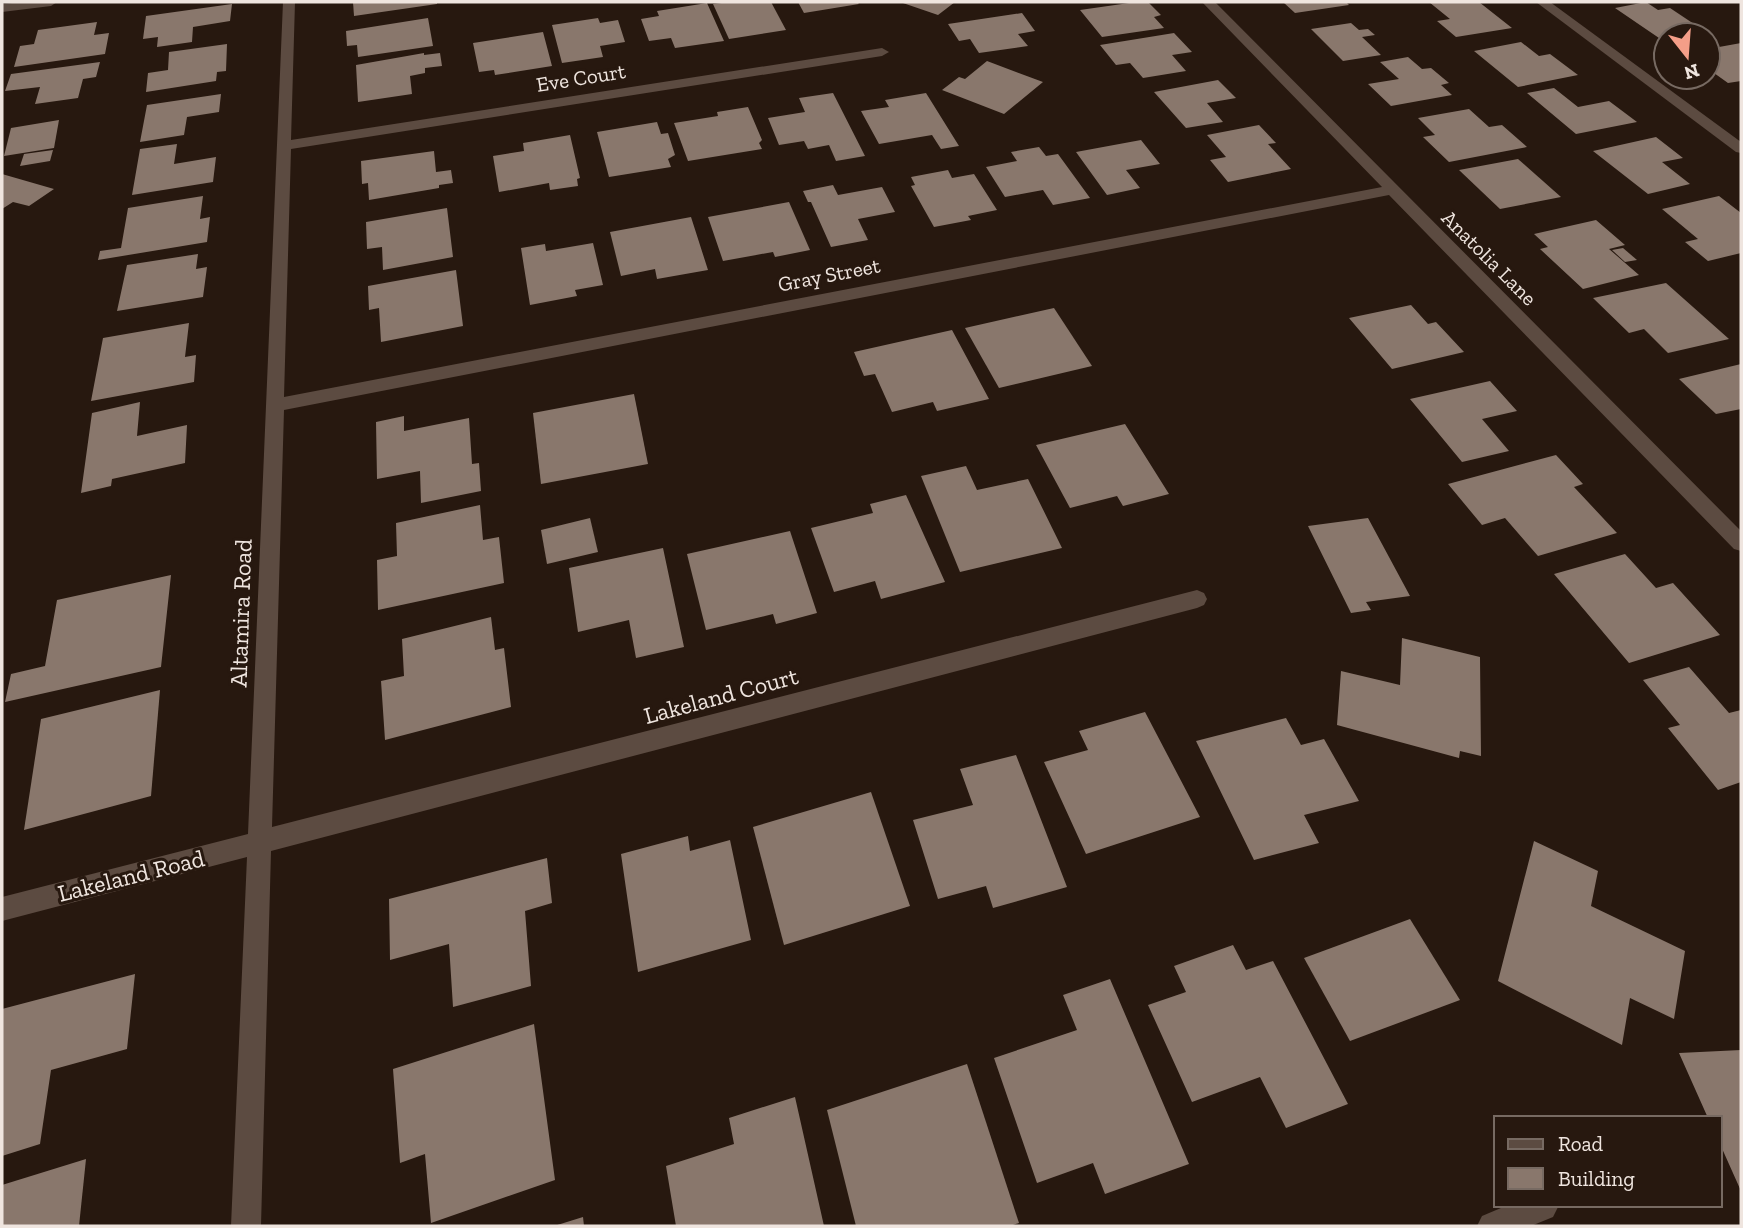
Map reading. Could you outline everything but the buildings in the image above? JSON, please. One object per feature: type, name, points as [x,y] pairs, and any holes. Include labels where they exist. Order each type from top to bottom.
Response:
[{"type":"street","points":[[2,8],[51,2]]},
{"type":"street","name":"Altamira Road","points":[[246,1226],[289,2]]},
{"type":"street","name":"Anatolia Lane","points":[[1208,2],[1741,543]]},
{"type":"street","points":[[1542,2],[1741,149]]},
{"type":"street","name":"Eve Court","points":[[286,145],[882,52]]},
{"type":"street","name":"Gray Street","points":[[275,404],[1392,190]]},
{"type":"street","name":"Lakeland Court","points":[[259,843],[1196,599]]},
{"type":"street","name":"Lakeland Road","points":[[2,909],[259,843]]},
{"type":"street","points":[[1492,1226],[1543,1207]]}]
